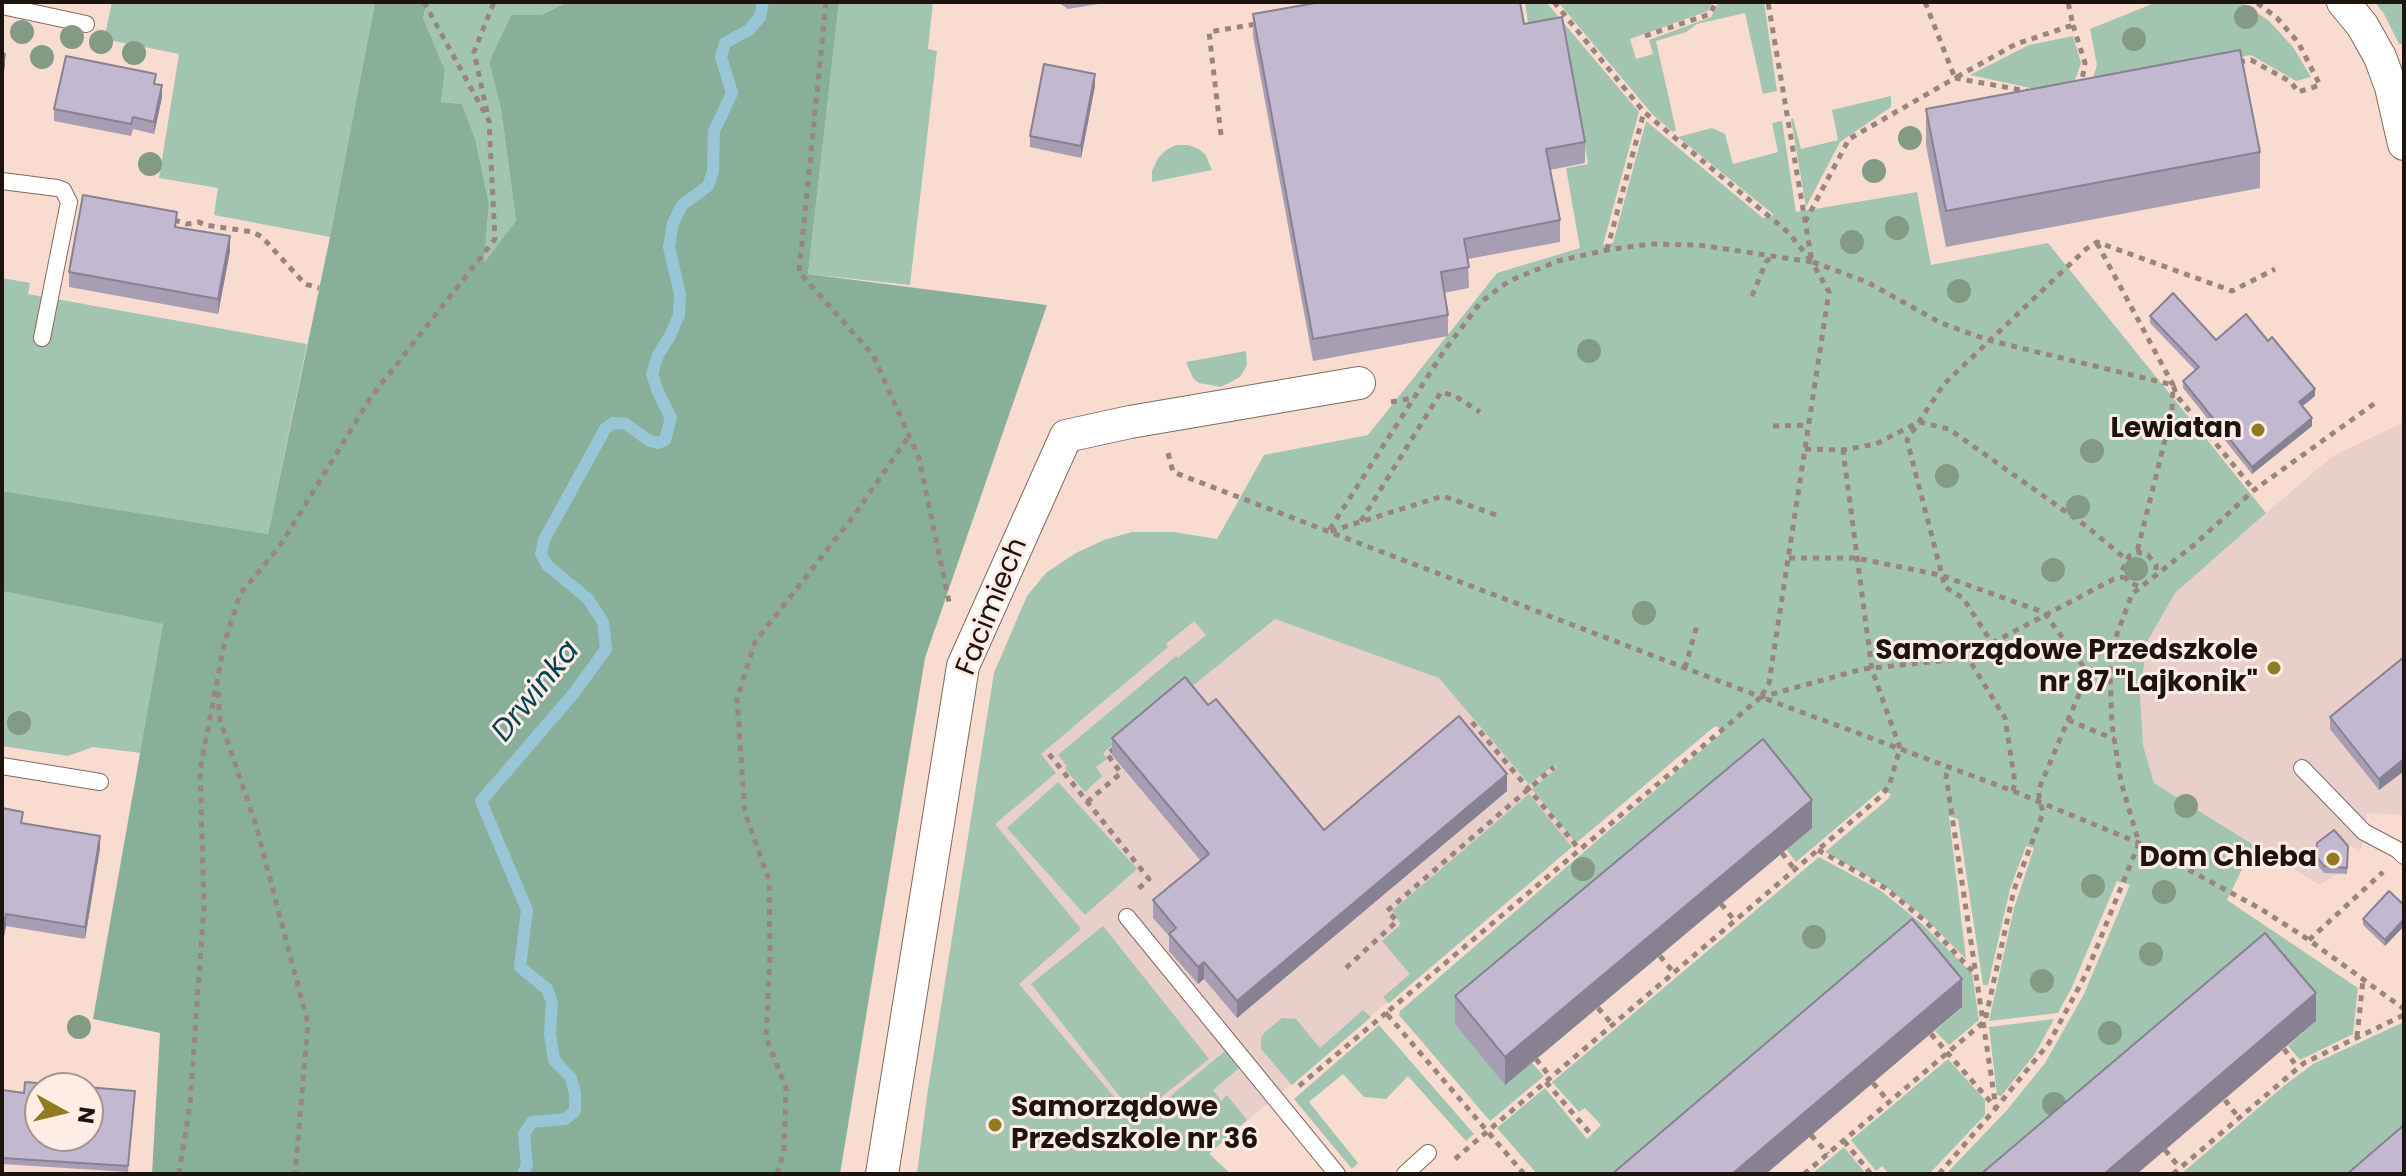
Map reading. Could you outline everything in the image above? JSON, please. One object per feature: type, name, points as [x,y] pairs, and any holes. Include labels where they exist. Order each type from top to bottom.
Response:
[{"type":"street","points":[[2343,2],[2362,25],[2380,57],[2391,87],[2404,144]]},
{"type":"street","name":"Facimiech","points":[[882,1174],[963,666],[1066,436],[1160,417],[1371,393]]},
{"type":"lane","points":[[2,6],[86,24]]},
{"type":"lane","points":[[2,181],[57,188],[63,190],[69,202],[42,338]]},
{"type":"lane","points":[[2,766],[100,782]]},
{"type":"lane","points":[[2302,768],[2364,832],[2404,856]]},
{"type":"lane","points":[[1127,917],[1337,1174]]},
{"type":"lane","points":[[1405,1174],[1428,1153]]},
{"type":"path","points":[[424,2],[489,121]]},
{"type":"path","points":[[179,1174],[190,1104],[204,906],[200,770],[224,645],[240,594],[280,546],[371,397],[495,239],[489,121],[474,52],[494,2]]},
{"type":"path","points":[[826,2],[799,272],[873,355],[919,458],[950,607]]},
{"type":"path","points":[[1279,1103],[1384,1011],[1761,697],[1769,683],[1829,292],[1812,262],[1789,233],[1644,112],[1554,2]]},
{"type":"path","points":[[1645,36],[1710,14],[1716,2]]},
{"type":"path","points":[[1768,2],[1812,262]]},
{"type":"path","points":[[1925,2],[1955,78]]},
{"type":"path","points":[[2068,2],[2085,63],[2078,99]]},
{"type":"path","points":[[2236,63],[2251,60],[2291,82],[2298,92],[2320,85],[2298,42],[2277,18],[2256,2]]},
{"type":"path","points":[[1221,135],[1209,32],[1266,22]]},
{"type":"path","points":[[1804,223],[1849,139],[2016,44],[2073,25]]},
{"type":"path","points":[[1955,78],[2046,94]]},
{"type":"path","points":[[1607,250],[1644,112]]},
{"type":"path","points":[[164,217],[187,224],[199,222],[253,232],[262,237],[305,284],[319,288]]},
{"type":"path","points":[[2097,242],[2232,291],[2275,269]]},
{"type":"path","points":[[1992,643],[1963,598],[1945,587],[1907,440],[1944,384],[2097,242]]},
{"type":"path","points":[[2097,242],[2177,396],[2254,490]]},
{"type":"path","points":[[1328,532],[1444,351],[1481,302],[1509,281],[1533,271],[1558,261],[1607,250],[1650,244],[1699,245],[1812,262],[1867,282],[1941,323],[1988,340],[2173,385]]},
{"type":"path","points":[[1752,296],[1766,262],[1772,257]]},
{"type":"path","points":[[2139,586],[2128,582],[2122,571],[2126,559],[2137,552],[2172,412],[2173,385]]},
{"type":"path","points":[[1361,522],[1441,392],[1455,396],[1480,412]]},
{"type":"path","points":[[1371,393],[1414,398]]},
{"type":"path","points":[[1939,1174],[2049,1043],[2086,974],[2139,843],[2121,782],[2114,739],[2110,673],[2116,637],[2132,594],[2194,545],[2254,490],[2375,403]]},
{"type":"path","points":[[1160,417],[1173,472],[2013,791],[2139,843],[2192,869],[2309,940],[2404,1012],[2298,1068],[2173,1174]]},
{"type":"path","points":[[1805,449],[1843,450],[1876,444],[1919,422],[1949,429],[2065,511],[2126,559]]},
{"type":"path","points":[[1773,426],[1809,425]]},
{"type":"path","points":[[777,1174],[784,1151],[786,1088],[766,1037],[770,956],[769,880],[745,813],[737,699],[755,642],[855,514],[909,436]]},
{"type":"path","points":[[1428,1153],[1447,1165],[1795,870],[1889,786],[1900,748],[1872,670],[1843,450]]},
{"type":"path","points":[[1328,532],[1443,496],[1496,515]]},
{"type":"path","points":[[2137,552],[2153,559],[2156,574]]},
{"type":"path","points":[[1789,558],[1856,558],[1940,575],[2046,615],[2088,673]]},
{"type":"path","points":[[1761,697],[1863,669],[1968,658],[2114,579],[2124,577]]},
{"type":"path","points":[[1685,668],[1698,622]]},
{"type":"path","points":[[1968,658],[2005,718],[2015,782],[2013,791]]},
{"type":"path","points":[[2088,673],[2110,673]]},
{"type":"path","points":[[1804,1174],[1985,1021],[2014,890],[2043,813],[2038,791],[2088,673]]},
{"type":"path","points":[[217,685],[220,720],[256,825],[308,1024],[295,1174]]},
{"type":"path","points":[[2068,720],[2114,739]]},
{"type":"path","points":[[1472,722],[1580,850]]},
{"type":"path","points":[[1087,802],[1121,773],[1107,754],[1119,745]]},
{"type":"path","points":[[1346,968],[1397,921],[1387,911],[1554,767]]},
{"type":"path","points":[[1949,768],[1946,776],[1996,1108]]},
{"type":"path","points":[[1818,850],[1885,888],[1924,920],[1977,975]]},
{"type":"path","points":[[1782,853],[1795,870]]},
{"type":"path","points":[[2309,940],[2386,869]]},
{"type":"path","points":[[1721,904],[1735,921]]},
{"type":"path","points":[[1660,956],[1674,973]]},
{"type":"path","points":[[2357,1037],[2363,979]]},
{"type":"path","points":[[1598,1008],[1613,1025]]},
{"type":"path","points":[[1384,1011],[1524,1174]]},
{"type":"path","points":[[1931,1034],[1996,1108]]},
{"type":"path","points":[[2284,1049],[2298,1068]]},
{"type":"path","points":[[1536,1059],[1589,1132]]},
{"type":"path","points":[[1873,1083],[1889,1102]]},
{"type":"path","points":[[2225,1100],[2239,1118]]},
{"type":"path","points":[[1811,1135],[1828,1154]]},
{"type":"path","points":[[1844,1140],[1871,1174]]},
{"type":"path","points":[[2165,1150],[2180,1168]]},
{"type":"shaded area","name":"Samorządowe Przedszkole nr 87 \"Lajkonik\"","points":[[2404,422],[2404,815],[2367,813],[2361,850],[2340,842],[2317,849],[2316,863],[2324,873],[2337,874],[2320,885],[2154,783],[2143,745],[2140,695],[2147,642],[2175,593],[2266,513],[2333,456]]},
{"type":"shaded area","points":[[1132,532],[1174,532],[1715,726],[1209,1153],[1231,1174],[917,1174],[994,673],[1027,596],[1046,573],[1076,553]]},
{"type":"green space","points":[[112,2],[375,2],[330,237],[214,215],[218,188],[159,178],[179,54],[104,39]]},
{"type":"green space","points":[[375,2],[427,2],[423,18],[445,70],[441,102],[462,104],[475,138],[489,204],[484,263],[516,221],[501,109],[489,62],[511,15],[541,15],[568,2],[839,2],[808,274],[1047,305],[925,658],[840,1174],[152,1174],[160,1033],[93,1019],[163,624],[2,591],[2,491],[268,534]]},
{"type":"green space","points":[[427,2],[568,2],[541,15],[511,15],[489,62],[501,109],[516,221],[484,265],[489,204],[475,138],[462,104],[441,102],[445,70],[423,18]]},
{"type":"green space","points":[[839,2],[933,2],[928,49],[937,51],[910,285],[808,274]]},
{"type":"green space","points":[[1525,2],[1546,2],[1639,112],[1603,245],[1613,243],[1646,121],[1763,218],[1774,215],[1678,137],[1712,128],[1725,134],[1733,164],[1778,152],[1772,123],[1782,121],[1796,212],[1917,192],[1931,265],[2048,243],[2266,513],[2175,593],[2147,642],[2140,695],[2143,745],[2154,783],[2254,845],[2227,900],[2358,988],[2353,1034],[2300,1060],[2288,1046],[2316,1021],[2014,1174],[1946,1174],[2007,1110],[2045,1063],[2084,994],[2130,885],[2117,881],[2058,1013],[1989,1021],[2014,908],[2034,848],[2026,846],[2010,889],[1988,985],[1983,985],[1958,819],[1949,816],[1966,959],[1923,916],[1885,886],[1825,852],[1888,799],[1891,794],[1881,790],[1796,862],[1786,849],[1532,1063],[1544,1076],[1490,1121],[1399,1015],[1400,1011],[1725,730],[1715,726],[1576,843],[1532,789],[1557,768],[1554,765],[1529,784],[1439,678],[1275,619],[1190,688],[1185,684],[1103,753],[1107,759],[1096,767],[1102,776],[1085,792],[1065,769],[1067,766],[1058,755],[1176,656],[1178,658],[1206,635],[1194,621],[1166,644],[1168,647],[1041,754],[1056,773],[995,824],[1081,929],[1019,984],[1137,1124],[1225,1051],[1239,1068],[1213,1090],[1221,1101],[1227,1095],[1247,1120],[1209,1154],[1231,1174],[917,1174],[994,673],[1027,596],[1046,573],[1076,553],[1104,540],[1132,532],[1174,532],[1217,539],[1264,455],[1368,435],[1497,273],[1580,248],[1566,168],[1588,164],[1565,36],[1529,29]]},
{"type":"green space","points":[[1558,2],[1713,2],[1708,11],[1630,39],[1636,59],[1653,54],[1649,40],[1711,17],[1719,2],[1764,2],[1777,91],[1763,94],[1745,13],[1697,24],[1686,32],[1656,41],[1676,130],[1673,132],[1653,115]]},
{"type":"green space","points":[[2157,2],[2241,2],[2269,21],[2293,47],[2311,77],[2296,81],[2251,55],[2090,87],[2097,65],[2090,29]]},
{"type":"green space","points":[[2375,2],[2404,2],[2404,44],[2399,44]]},
{"type":"green space","points":[[2073,36],[2081,63],[2072,89],[2054,93],[1970,75],[2029,45]]},
{"type":"green space","points":[[1891,96],[1891,107],[1840,142],[1806,207],[1791,119],[1801,149],[1838,140],[1832,110]]},
{"type":"green space","points":[[1176,145],[1199,149],[1205,154],[1212,170],[1152,182],[1152,171],[1158,158]]},
{"type":"green space","points":[[2,278],[30,283],[28,294],[307,344],[268,534],[2,491]]},
{"type":"green space","points":[[1246,351],[1247,365],[1240,377],[1221,387],[1199,383],[1193,378],[1186,362]]},
{"type":"green space","points":[[2,591],[163,624],[141,753],[93,747],[68,756],[2,746]]},
{"type":"green space","points":[[1058,782],[1137,869],[1085,915],[1007,828]]},
{"type":"green space","points":[[1529,794],[1572,847],[1389,1003],[1383,997],[1410,974],[1382,941],[1401,924],[1392,911]]},
{"type":"green space","points":[[1819,857],[1880,890],[1922,924],[1972,973],[1979,1020],[1949,1045],[1935,1031],[1962,1007],[1645,1174],[1537,1174],[1497,1128],[1545,1088],[1587,1139],[1601,1125],[1585,1108],[1579,1112],[1552,1082]]},
{"type":"green space","points":[[1103,926],[1209,1059],[1136,1117],[1031,984]]},
{"type":"green space","points":[[1363,1010],[1371,1017],[1292,1085],[1261,1049],[1264,1033],[1282,1018],[1296,1019],[1320,1048]]},
{"type":"green space","points":[[2054,1019],[2035,1054],[2001,1096],[1997,1095],[1989,1027]]},
{"type":"green space","points":[[2404,1022],[2404,1153],[2380,1174],[2181,1174],[2313,1064]]},
{"type":"green space","points":[[1379,1025],[1474,1134],[1466,1141],[1408,1076],[1386,1099],[1364,1097],[1343,1074],[1309,1102],[1358,1163],[1352,1169],[1294,1099]]},
{"type":"green space","points":[[1948,1059],[1985,1100],[1985,1115],[1929,1174],[1889,1174],[1882,1166],[1876,1171],[1851,1140]]},
{"type":"green space","points":[[1844,1147],[1866,1174],[1812,1174]]},
{"type":"building","points":[[1321,2],[1520,2],[1524,24],[1562,17],[1585,142],[1546,149],[1560,220],[1464,239],[1469,267],[1441,272],[1448,315],[1313,339],[1253,14]]},
{"type":"building","points":[[2240,50],[2260,152],[1946,211],[1926,109]]},
{"type":"building","points":[[66,56],[156,74],[154,84],[162,85],[154,122],[133,117],[131,124],[54,109]]},
{"type":"building","points":[[1044,64],[1095,74],[1081,146],[1030,136]]},
{"type":"building","points":[[83,195],[177,212],[175,227],[230,236],[218,299],[69,272]]},
{"type":"building","points":[[2173,293],[2216,340],[2246,314],[2268,341],[2272,337],[2315,389],[2299,402],[2312,418],[2252,467],[2183,381],[2199,367],[2150,316]]},
{"type":"building","points":[[2404,657],[2404,759],[2379,779],[2330,717]]},
{"type":"building","points":[[1185,677],[1208,705],[1216,699],[1324,830],[1459,716],[1507,774],[1237,1001],[1204,962],[1198,967],[1169,934],[1176,928],[1153,900],[1209,854],[1112,738]]},
{"type":"building","points":[[1763,739],[1812,800],[1505,1057],[1455,996]]},
{"type":"building","points":[[2,808],[23,812],[21,823],[100,836],[85,927],[6,914],[2,929]]},
{"type":"building","points":[[2334,830],[2348,846],[2347,868],[2324,866],[2316,856],[2317,843]]},
{"type":"building","points":[[2389,891],[2404,905],[2404,919],[2385,940],[2363,919]]},
{"type":"building","points":[[1912,919],[1962,979],[1732,1174],[1612,1174]]},
{"type":"building","points":[[2265,933],[2316,993],[2104,1174],[1981,1174]]},
{"type":"building","points":[[104,1088],[135,1091],[128,1166],[2,1158],[2,1090],[24,1093],[24,1152],[104,1152]]},
{"type":"building","points":[[2404,1125],[2404,1174],[2347,1174]]},
{"type":"waterway","name":"Drwinka","points":[[523,1174],[527,1165],[524,1134],[532,1122],[565,1119],[575,1111],[575,1093],[571,1078],[554,1060],[550,1034],[552,1002],[547,989],[520,967],[527,910],[481,801],[574,693],[606,649],[603,622],[588,599],[547,565],[541,554],[544,540],[605,429],[613,423],[626,424],[648,440],[658,443],[665,440],[671,418],[652,374],[658,355],[679,315],[680,294],[669,247],[673,223],[682,205],[708,186],[713,171],[714,131],[732,93],[721,57],[725,43],[749,30],[760,17],[763,2]]},
{"type":"place","name":"Lewiatan","points":[[2258,430]]},
{"type":"place","name":"Samorządowe Przedszkole nr 87 \"Lajkonik\"","points":[[2274,668]]},
{"type":"place","name":"Dom Chleba","points":[[2333,859]]},
{"type":"place","name":"Samorządowe Przedszkole nr 36","points":[[995,1125]]}]
